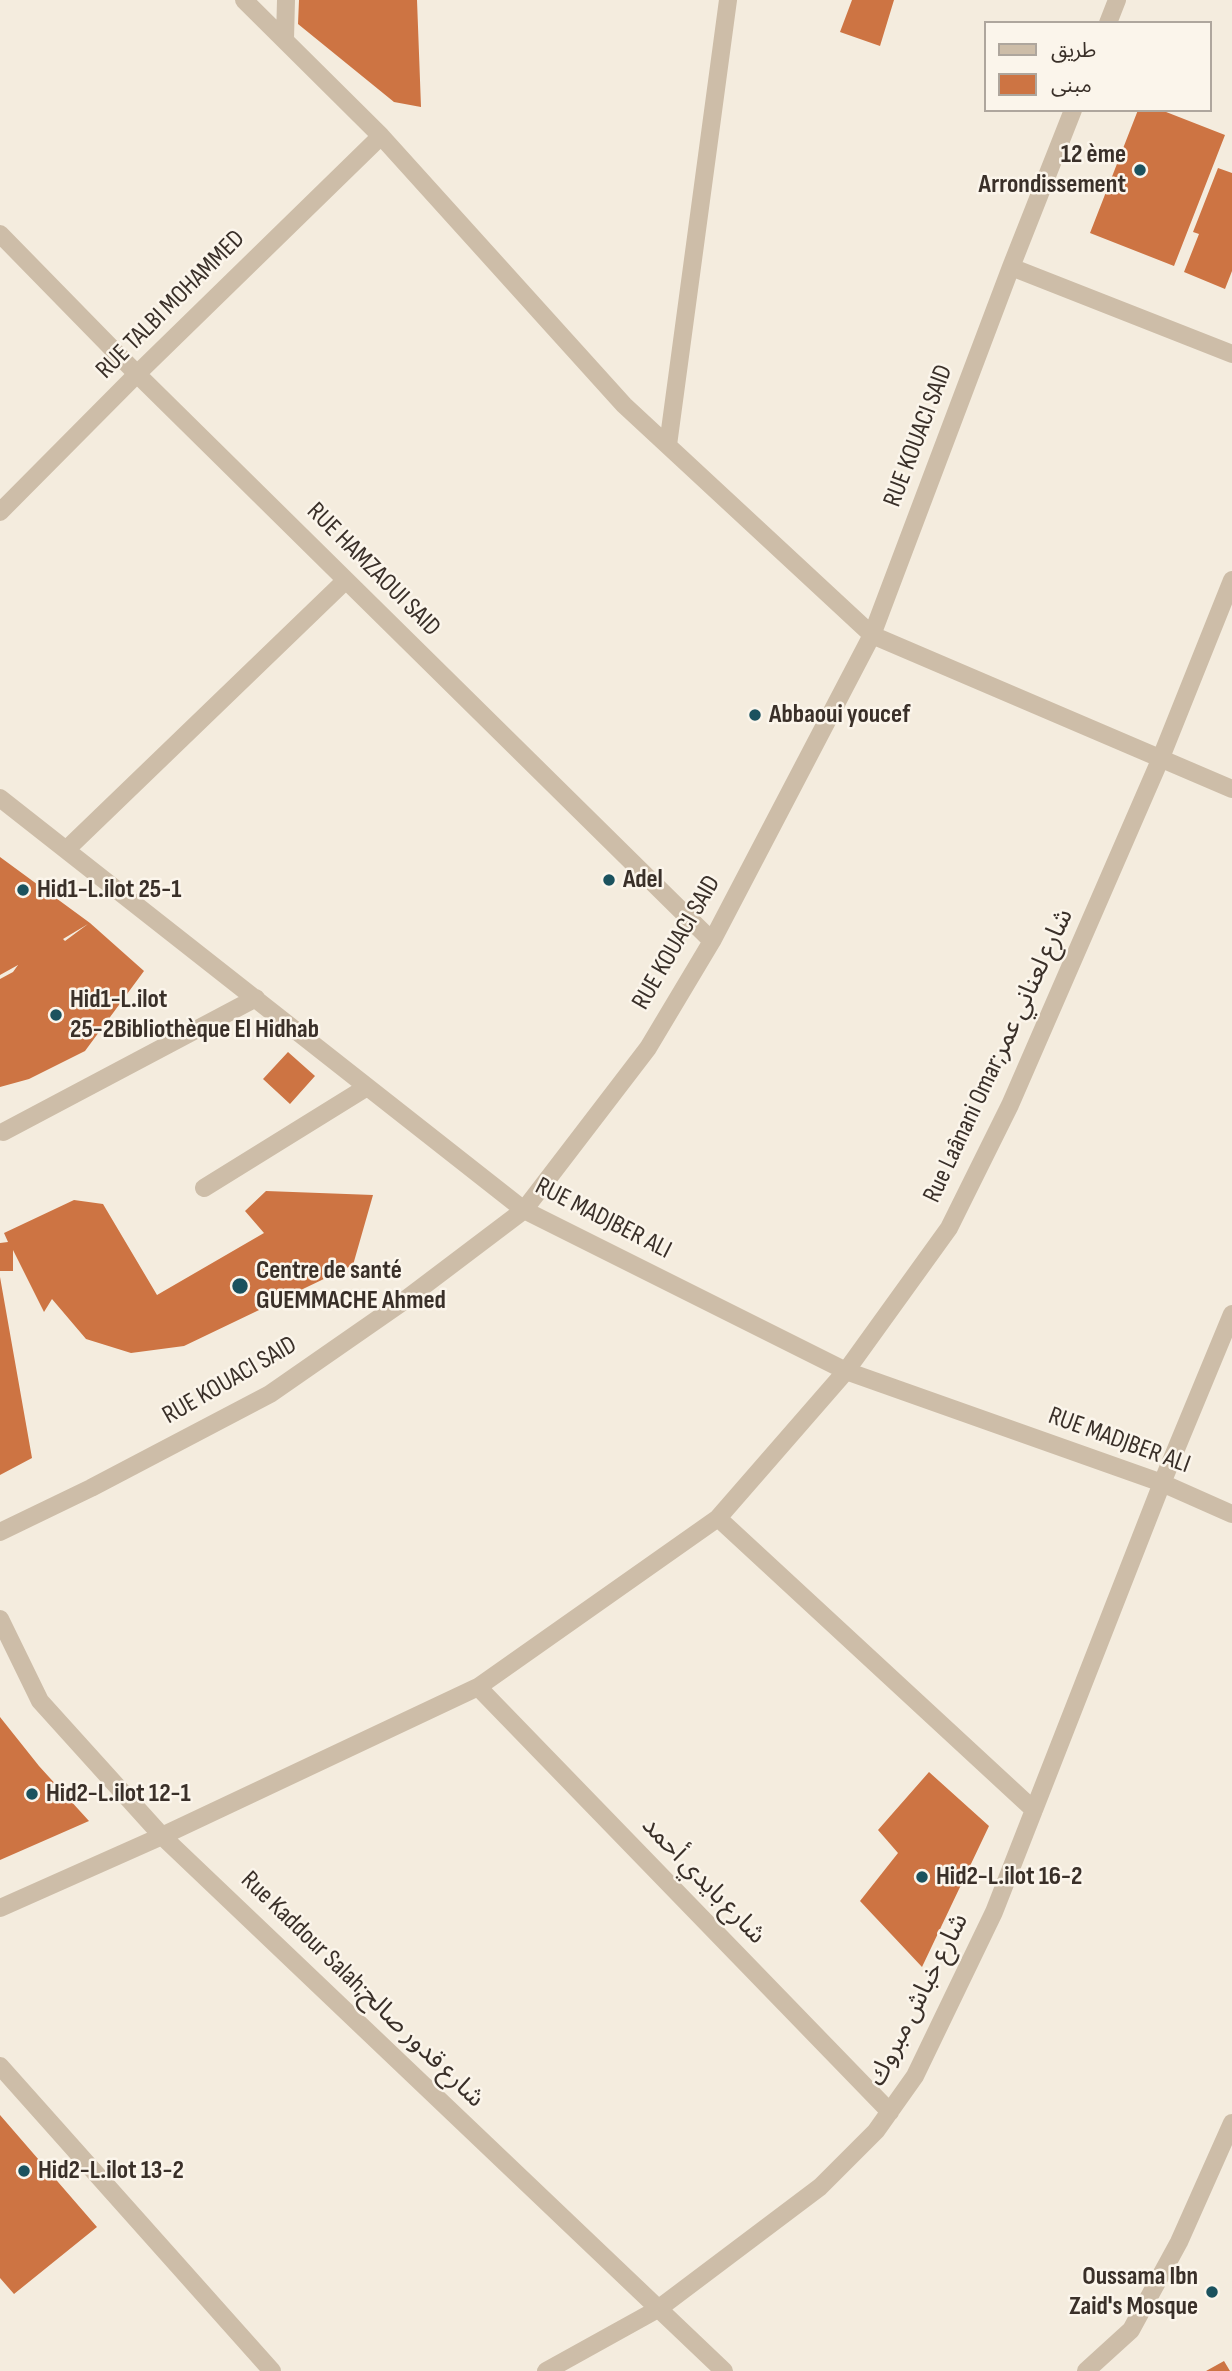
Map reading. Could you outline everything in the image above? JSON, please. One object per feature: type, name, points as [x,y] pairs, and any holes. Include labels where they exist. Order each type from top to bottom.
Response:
[{"type":"street","points":[[244,0],[380,136],[624,405],[872,635],[1232,789]]},
{"type":"street","points":[[285,39],[286,0]]},
{"type":"street","points":[[667,445],[728,0]]},
{"type":"street","points":[[1109,21],[1117,0]]},
{"type":"street","name":"RUE KOUACI SAID","points":[[0,1532],[91,1488],[270,1394],[401,1303],[524,1210],[648,1048],[712,941],[872,635],[1072,112]]},
{"type":"street","name":"RUE TALBI MOHAMMED","points":[[0,512],[380,136]]},
{"type":"street","name":"RUE HAMZAOUI SAID","points":[[0,234],[137,374],[712,941]]},
{"type":"street","points":[[1011,267],[1232,354]]},
{"type":"street","points":[[67,849],[346,580]]},
{"type":"street","name":"Rue Laânani Omar;شارع لعناني عمر","points":[[0,1908],[162,1836],[478,1687],[718,1518],[846,1370],[949,1228],[1010,1105],[1160,760],[1232,580]]},
{"type":"street","name":"RUE MADJBER ALI","points":[[0,798],[524,1210],[846,1370],[1162,1483],[1232,1514]]},
{"type":"street","points":[[3,1132],[256,998]]},
{"type":"street","points":[[204,1188],[368,1087]]},
{"type":"street","name":"شارع خباش مبروك","points":[[546,2371],[658,2309],[820,2188],[876,2131],[915,2076],[994,1912],[1162,1483],[1232,1314]]},
{"type":"street","points":[[718,1518],[1034,1811]]},
{"type":"street","name":"Rue Kaddour Salah;شارع قدور صالح","points":[[0,1619],[40,1701],[162,1836],[724,2371]]},
{"type":"street","name":"شارع بايدي أحمد","points":[[478,1687],[890,2112]]},
{"type":"street","points":[[0,2066],[272,2371]]},
{"type":"street","points":[[1086,2371],[1131,2330],[1179,2242],[1232,2123]]},
{"type":"building","points":[[299,0],[417,0],[421,107],[394,102],[298,24]]},
{"type":"building","points":[[852,0],[894,0],[880,46],[840,32]]},
{"type":"building","points":[[1137,112],[1166,112],[1225,135],[1174,266],[1090,233]]},
{"type":"building","points":[[1218,168],[1232,173],[1232,271],[1225,289],[1184,272],[1199,234],[1193,232]]},
{"type":"building","name":"Hid1-L.ilot 25-2Bibliothèque El Hidhab","points":[[0,857],[90,923],[144,971],[85,1051],[29,1079],[0,1087],[0,979],[13,972],[18,965],[0,975]],"holes":[[[88,924],[65,941],[63,939]]]},
{"type":"building","points":[[288,1052],[315,1076],[290,1104],[263,1079]]},
{"type":"building","points":[[266,1191],[373,1195],[353,1265],[184,1346],[131,1353],[86,1339],[52,1299],[44,1312],[13,1250],[13,1271],[0,1271],[0,1243],[8,1242],[4,1233],[74,1200],[103,1204],[157,1295],[264,1233],[245,1211]]},
{"type":"building","points":[[0,1277],[32,1458],[0,1475]]},
{"type":"building","name":"Hid2-L.ilot 12-1","points":[[0,1717],[39,1766],[89,1821],[0,1860]]},
{"type":"building","name":"Hid2-L.ilot 16-2","points":[[929,1772],[989,1826],[922,1967],[860,1901],[898,1853],[878,1830]]},
{"type":"building","name":"Hid2-L.ilot 13-2","points":[[0,2115],[97,2227],[14,2294],[0,2278]]},
{"type":"building","points":[[1224,2361],[1230,2371],[1206,2371]]},
{"type":"place","name":"12 ème Arrondissement","points":[[1140,170]]},
{"type":"place","name":"Abbaoui youcef","points":[[755,715]]},
{"type":"place","name":"Adel","points":[[609,880]]},
{"type":"place","name":"Hid1-L.ilot 25-1","points":[[23,890]]},
{"type":"place","name":"Hid1-L.ilot 25-2Bibliothèque El Hidhab","points":[[56,1015]]},
{"type":"place","name":"Centre de santé GUEMMACHE Ahmed","points":[[240,1286]]},
{"type":"place","name":"Hid2-L.ilot 12-1","points":[[32,1794]]},
{"type":"place","name":"Hid2-L.ilot 16-2","points":[[922,1877]]},
{"type":"place","name":"Hid2-L.ilot 13-2","points":[[24,2171]]},
{"type":"place","name":"Oussama Ibn Zaid's Mosque","points":[[1212,2292]]}]
